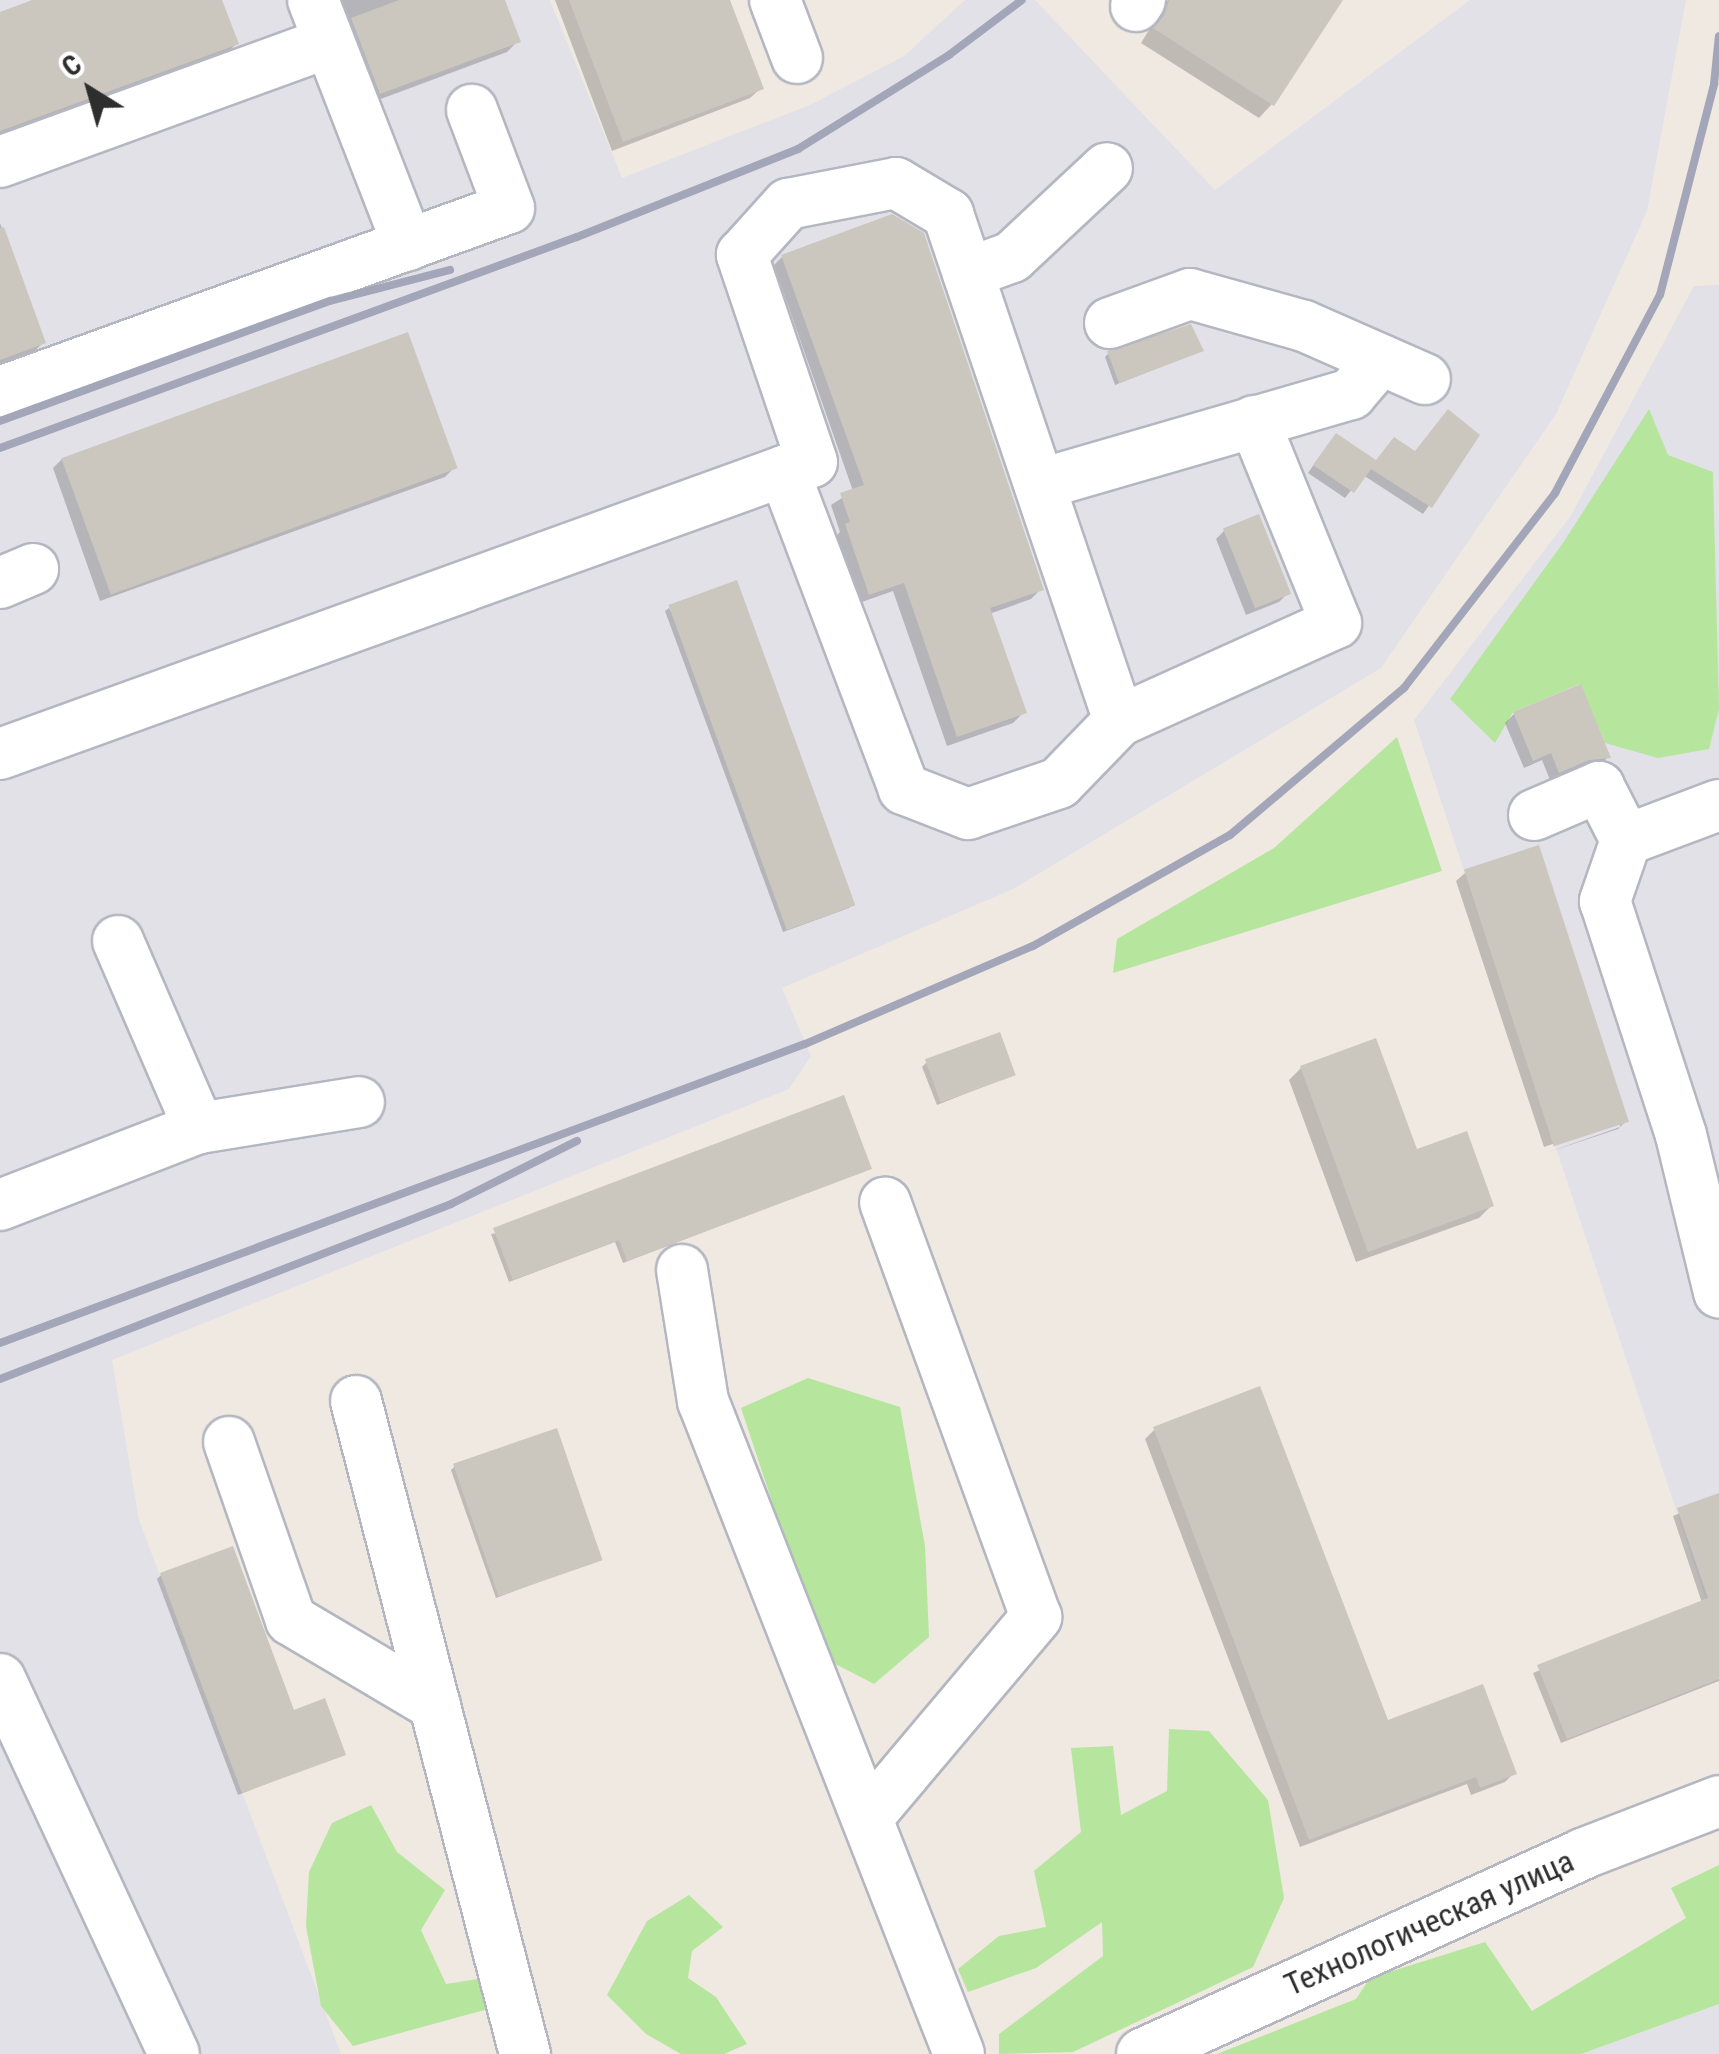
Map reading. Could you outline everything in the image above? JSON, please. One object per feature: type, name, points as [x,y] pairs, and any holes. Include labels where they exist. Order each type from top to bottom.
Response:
[{"type":"street","points":[[775,0],[797,58]]},
{"type":"street","points":[[0,162],[321,21],[408,244]]},
{"type":"street","points":[[0,392],[509,208],[472,110]]},
{"type":"street","points":[[968,273],[1012,257],[1107,168]]},
{"type":"street","points":[[0,754],[812,462],[742,255],[788,204],[896,184],[948,214],[1120,721]]},
{"type":"street","points":[[1042,484],[1350,394],[1402,369],[1304,326],[1190,294],[1110,322]]},
{"type":"street","points":[[784,471],[904,789],[968,814],[1059,783],[1120,721],[1336,623],[1254,421]]},
{"type":"street","points":[[1534,815],[1599,787],[1626,840],[1606,902],[1681,1135],[1719,1292]]},
{"type":"street","points":[[1626,840],[1719,805]]},
{"type":"street","points":[[118,941],[199,1128]]},
{"type":"street","points":[[0,1205],[199,1128],[359,1102]]},
{"type":"street","points":[[866,1818],[1036,1616],[885,1203]]},
{"type":"street","points":[[682,1270],[703,1401],[959,2054]]},
{"type":"street","points":[[356,1401],[525,2054]]},
{"type":"street","points":[[229,1442],[291,1620],[435,1705]]},
{"type":"street","points":[[0,1680],[174,2054]]},
{"type":"street","name":"Технологическая улица","points":[[1142,2054],[1582,1854],[1719,1801]]},
{"type":"shaded area","points":[[0,0],[550,0],[622,178],[810,105],[904,56],[965,0],[1035,0],[1215,190],[1470,0],[1686,0],[1647,211],[1556,414],[1381,668],[1013,889],[782,988],[811,1056],[789,1089],[112,1360],[139,1520],[341,2054],[0,2054]]},
{"type":"shaded area","points":[[1719,285],[1719,1639],[1414,720],[1570,517],[1694,286]]},
{"type":"shaded area","points":[[1719,2004],[1719,2054],[1581,2054]]},
{"type":"green space","points":[[1649,409],[1668,455],[1713,472],[1719,709],[1709,749],[1658,758],[1605,743],[1580,684],[1513,712],[1495,743],[1450,699],[1563,543]]},
{"type":"green space","points":[[1397,737],[1442,871],[1113,973],[1117,939],[1274,848]]},
{"type":"green space","points":[[808,1378],[900,1407],[925,1546],[929,1637],[874,1684],[824,1658],[741,1408]]},
{"type":"green space","points":[[1169,1729],[1209,1731],[1268,1800],[1284,1898],[1253,1967],[1073,2052],[999,2054],[999,2034],[1103,1956],[1102,1922],[1036,1968],[968,1992],[958,1969],[999,1936],[1046,1927],[1034,1871],[1081,1832],[1071,1748],[1113,1746],[1121,1815],[1167,1791]]},
{"type":"green space","points":[[371,1805],[397,1852],[445,1890],[421,1930],[446,1984],[484,1978],[488,2009],[353,2046],[321,2006],[306,1926],[309,1872],[332,1823]]},
{"type":"green space","points":[[1719,1865],[1719,2004],[1581,2054],[1217,2054],[1356,1999],[1370,1978],[1485,1942],[1532,2011],[1686,1918],[1671,1888]]},
{"type":"green space","points":[[689,1895],[723,1927],[692,1951],[688,1978],[716,1997],[747,2044],[724,2054],[681,2054],[646,2034],[607,1995],[647,1921]]},
{"type":"building","points":[[32,0],[222,0],[239,44],[0,131],[0,12]]},
{"type":"building","points":[[399,0],[505,0],[521,42],[380,94],[351,18]]},
{"type":"building","points":[[569,0],[730,0],[764,89],[623,142]]},
{"type":"building","points":[[1169,0],[1343,0],[1274,106],[1153,28],[1164,16]]},
{"type":"building","points":[[892,214],[924,233],[1044,590],[990,608],[1027,713],[957,737],[904,583],[869,595],[845,524],[850,522],[840,493],[864,485],[781,255]]},
{"type":"building","points":[[4,227],[46,343],[0,360],[0,228]]},
{"type":"building","points":[[1191,324],[1204,351],[1119,383],[1107,351]]},
{"type":"building","points":[[408,332],[458,468],[111,594],[61,458]]},
{"type":"building","points":[[1448,409],[1480,435],[1432,508],[1371,469],[1354,493],[1313,465],[1336,433],[1376,460],[1394,437],[1415,451]]},
{"type":"building","points":[[1259,514],[1291,594],[1255,608],[1223,529]]},
{"type":"building","points":[[737,580],[855,905],[787,930],[668,605]]},
{"type":"building","points":[[1581,684],[1611,758],[1589,760],[1559,773],[1551,753],[1533,761],[1513,712]]},
{"type":"building","points":[[1539,845],[1629,1122],[1554,1146],[1464,869]]},
{"type":"building","points":[[1000,1032],[1016,1075],[941,1103],[925,1059]]},
{"type":"building","points":[[1376,1038],[1417,1149],[1467,1131],[1494,1206],[1368,1252],[1300,1066]]},
{"type":"building","points":[[844,1095],[872,1169],[627,1261],[619,1240],[513,1280],[493,1228]]},
{"type":"building","points":[[1260,1386],[1388,1720],[1483,1684],[1517,1774],[1480,1788],[1476,1777],[1309,1840],[1153,1427]]},
{"type":"building","points":[[557,1428],[603,1560],[499,1596],[453,1464]]},
{"type":"building","points":[[1719,1493],[1719,1679],[1567,1739],[1537,1665],[1708,1598],[1677,1508]]},
{"type":"building","points":[[233,1546],[294,1710],[325,1698],[346,1755],[242,1793],[160,1573]]},
{"type":"railway","points":[[0,448],[577,237],[798,149],[949,55],[1022,0]]},
{"type":"railway","points":[[0,1343],[805,1044],[1033,946],[1230,835],[1404,688],[1555,493],[1660,295],[1714,84],[1719,36]]},
{"type":"railway","points":[[0,421],[330,301],[450,270]]},
{"type":"railway","points":[[0,1379],[451,1204],[577,1141]]}]
